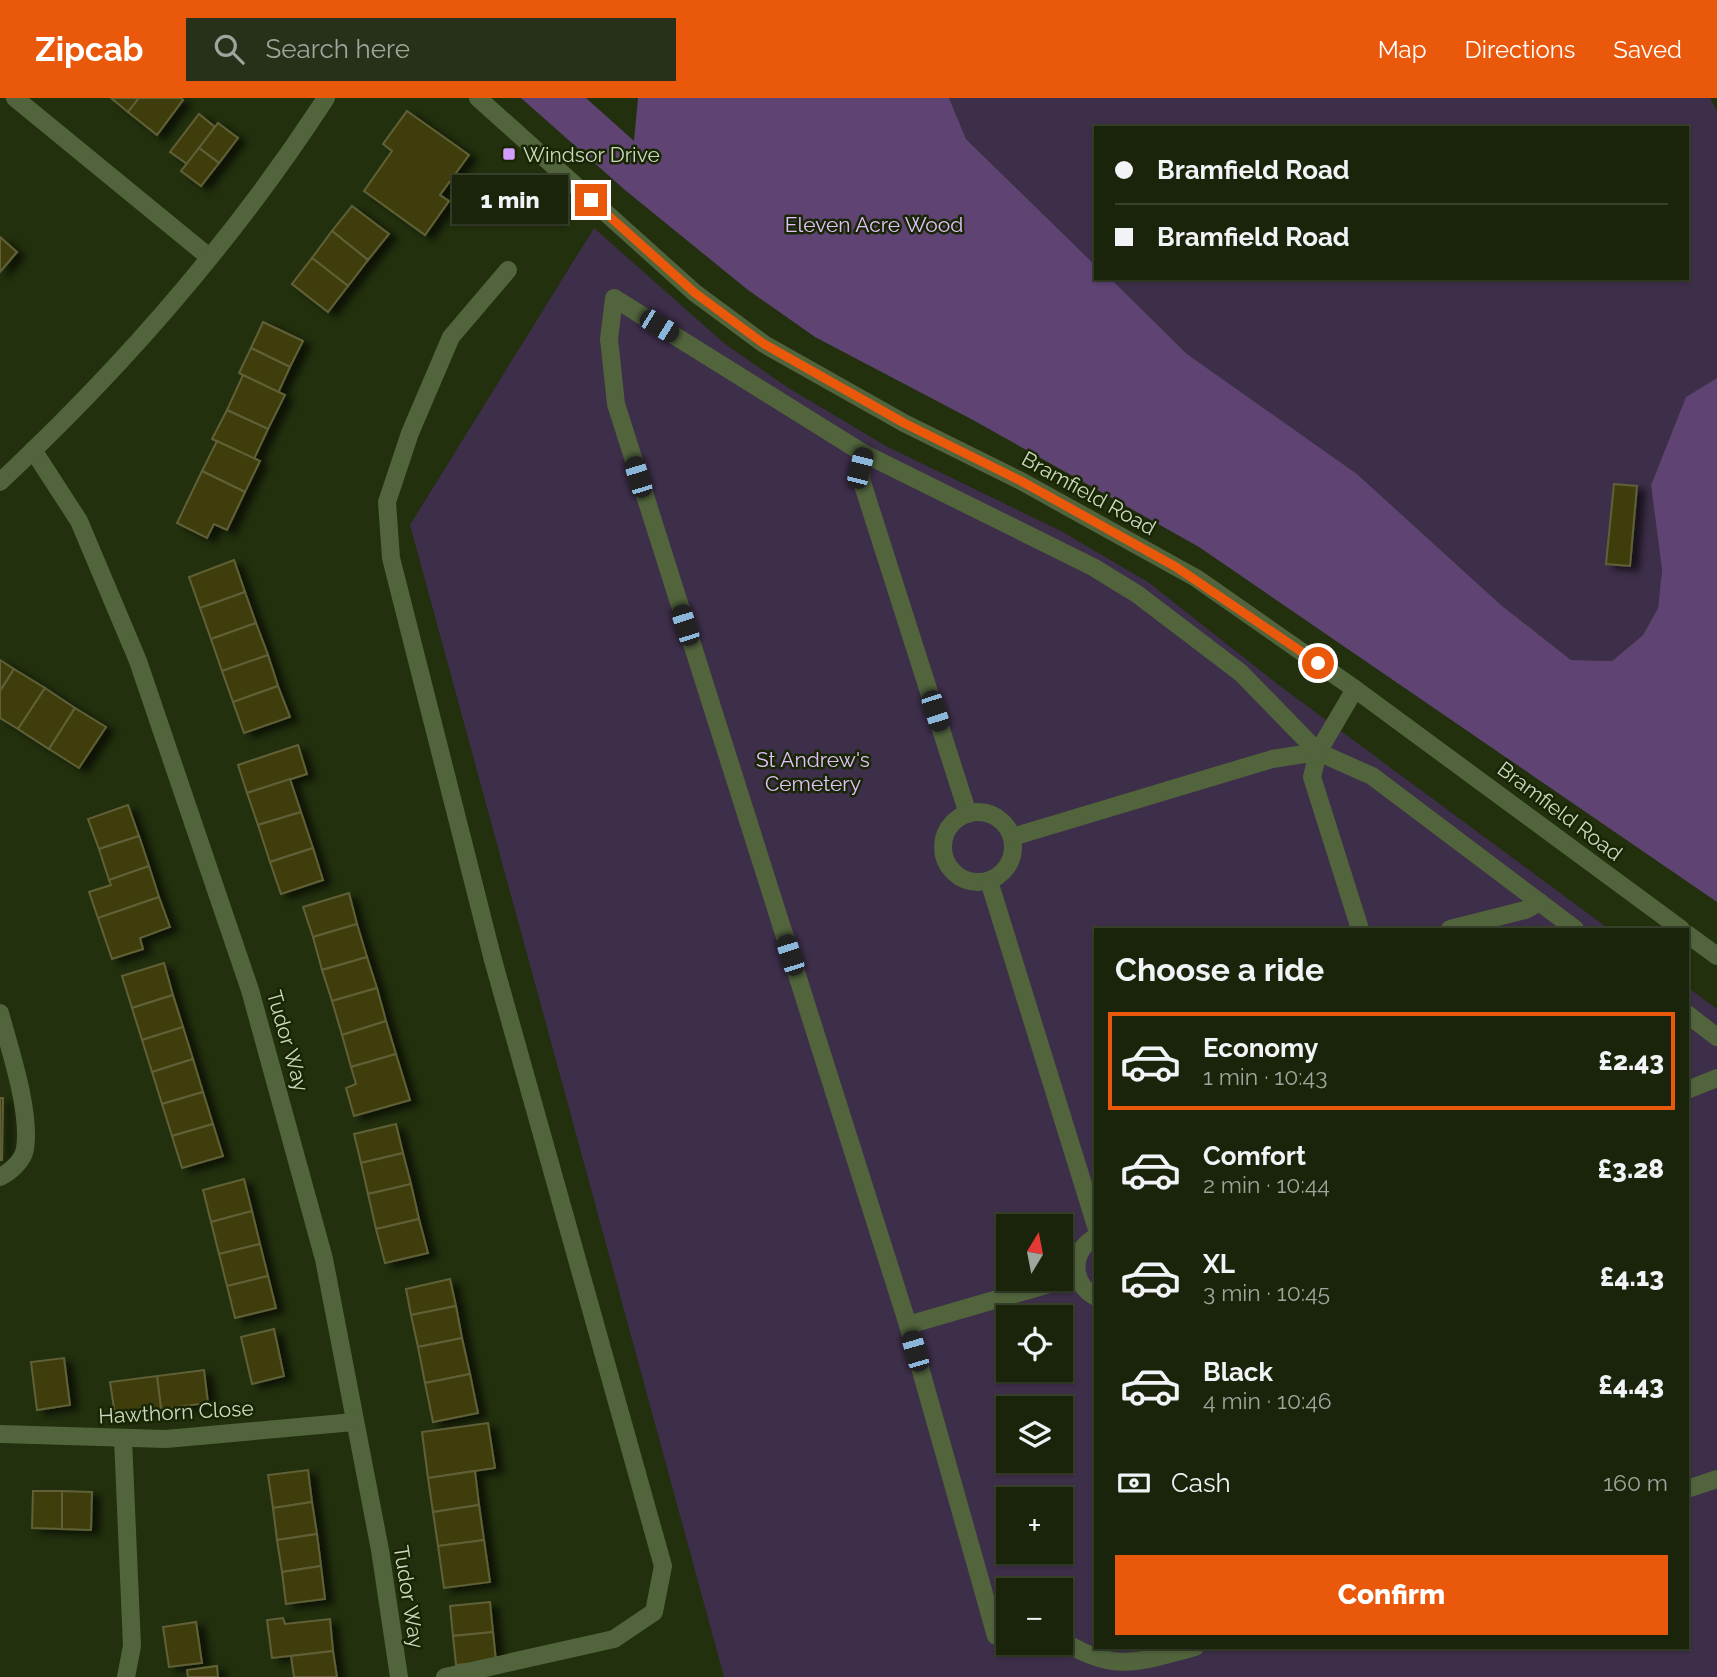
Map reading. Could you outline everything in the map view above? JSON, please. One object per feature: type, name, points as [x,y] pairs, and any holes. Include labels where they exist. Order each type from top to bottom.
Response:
[{"type":"street","points":[[15,98],[209,257]]},
{"type":"street","points":[[0,482],[125,356],[209,257],[303,134],[326,98]]},
{"type":"street","name":"Bramfield Road","points":[[478,98],[695,293],[764,344],[904,423],[1032,487],[1184,572],[1355,689],[1680,928]]},
{"type":"street","points":[[446,1677],[614,1639],[654,1612],[663,1566],[493,960],[391,558],[387,502],[410,433],[451,337],[508,270]]},
{"type":"street","points":[[996,1636],[908,1325],[616,404],[609,339],[614,298],[863,453],[1093,567],[1137,594],[1241,673],[1318,752],[1372,776],[1574,928]]},
{"type":"street","name":"Tudor Way","points":[[33,450],[79,521],[138,661],[253,1003],[324,1259],[380,1550],[398,1677]]},
{"type":"street","points":[[863,453],[861,479],[968,814]]},
{"type":"street","points":[[1355,689],[1318,752],[1312,777],[1360,928]]},
{"type":"street","points":[[1012,837],[1272,759],[1318,752]]},
{"type":"street","points":[[982,813],[995,817],[1006,825],[1012,837],[1010,864],[1001,874],[989,881],[962,879],[951,870],[945,858],[943,844],[947,831],[956,820],[968,814],[982,813]]},
{"type":"street","points":[[989,881],[1094,1220]]},
{"type":"street","points":[[1454,928],[1525,910],[1540,902]]},
{"type":"street","points":[[1689,935],[1717,956]]},
{"type":"street","points":[[0,1013],[21,1092],[26,1148],[17,1165],[0,1177]]},
{"type":"street","points":[[1689,1016],[1717,1037]]},
{"type":"street","points":[[1689,1089],[1717,1078]]},
{"type":"street","points":[[1094,1239],[1079,1252],[1076,1264],[1077,1276],[1083,1288],[1094,1296]]},
{"type":"street","points":[[908,1325],[1077,1276]]},
{"type":"street","name":"Hawthorn Close","points":[[0,1434],[123,1439],[237,1434],[354,1422]]},
{"type":"street","points":[[123,1439],[132,1646],[126,1677]]},
{"type":"street","points":[[1689,1488],[1717,1479]]},
{"type":"street","points":[[1073,1648],[1081,1653],[1125,1663],[1136,1663],[1188,1649]]},
{"type":"green space","name":"Eleven Acre Wood","points":[[521,98],[586,98],[634,141],[638,98],[949,98],[966,139],[1094,264],[1094,280],[1112,280],[1187,354],[1357,474],[1501,605],[1571,660],[1612,661],[1643,635],[1658,608],[1662,570],[1651,485],[1686,397],[1717,378],[1717,902],[1199,547],[973,420],[815,337],[748,290],[625,190]]},
{"type":"green space","points":[[949,98],[1710,98],[1717,111],[1717,378],[1686,398],[1651,485],[1662,570],[1658,608],[1643,635],[1612,661],[1571,660],[1501,605],[1357,474],[1187,354],[1112,280],[1689,280],[1689,126],[1094,126],[1094,264],[966,139]]},
{"type":"green space","name":"St Andrew's Cemetery","points":[[594,228],[725,344],[787,387],[886,446],[1061,531],[1148,582],[1276,683],[1608,928],[1094,928],[1094,1649],[1689,1649],[1689,988],[1717,1009],[1717,1677],[724,1677],[410,525]]},
{"type":"building","points":[[111,98],[139,98],[128,112]]},
{"type":"building","points":[[139,98],[183,100],[157,135],[128,112]]},
{"type":"building","points":[[407,111],[469,155],[440,195],[449,201],[425,235],[364,191],[392,151],[383,144]]},
{"type":"building","points":[[199,114],[215,127],[187,164],[170,152]]},
{"type":"building","points":[[218,123],[238,138],[219,163],[199,148]]},
{"type":"building","points":[[199,148],[219,163],[201,186],[181,171]]},
{"type":"building","points":[[352,206],[389,234],[368,260],[332,231]]},
{"type":"building","points":[[332,231],[368,260],[348,286],[312,258]]},
{"type":"building","points":[[0,237],[17,252],[0,272]]},
{"type":"building","points":[[312,258],[348,286],[328,312],[292,284]]},
{"type":"building","points":[[263,322],[303,341],[290,367],[251,348]]},
{"type":"building","points":[[251,348],[290,367],[278,393],[239,373]]},
{"type":"building","points":[[243,375],[285,395],[268,429],[227,410]]},
{"type":"building","points":[[227,410],[268,429],[254,459],[212,439]]},
{"type":"building","points":[[217,441],[260,461],[245,492],[202,471]]},
{"type":"building","points":[[202,471],[245,492],[227,530],[214,524],[207,538],[177,523]]},
{"type":"building","points":[[1614,484],[1637,486],[1630,566],[1606,564]]},
{"type":"building","points":[[234,560],[245,592],[200,608],[189,577]]},
{"type":"building","points":[[245,592],[256,623],[211,639],[200,608]]},
{"type":"building","points":[[256,623],[268,655],[222,671],[211,639]]},
{"type":"building","points":[[268,655],[278,686],[233,702],[222,671]]},
{"type":"building","points":[[0,660],[14,669],[0,691]]},
{"type":"building","points":[[14,669],[45,688],[18,729],[0,718],[0,691]]},
{"type":"building","points":[[278,686],[290,717],[244,733],[233,702]]},
{"type":"building","points":[[45,688],[75,708],[49,749],[18,729]]},
{"type":"building","points":[[75,708],[106,727],[79,768],[49,749]]},
{"type":"building","points":[[298,745],[307,774],[247,793],[238,765]]},
{"type":"building","points":[[290,779],[301,812],[258,825],[247,793]]},
{"type":"building","points":[[128,805],[139,836],[99,849],[88,819]]},
{"type":"building","points":[[301,812],[313,848],[270,862],[258,825]]},
{"type":"building","points":[[139,836],[149,866],[109,880],[99,849]]},
{"type":"building","points":[[313,848],[323,880],[281,894],[270,862]]},
{"type":"building","points":[[149,866],[159,897],[98,918],[89,892],[111,885],[109,880]]},
{"type":"building","points":[[349,893],[357,924],[313,937],[303,907]]},
{"type":"building","points":[[159,897],[170,927],[140,938],[143,949],[112,959],[98,918]]},
{"type":"building","points":[[357,924],[367,957],[322,970],[313,937]]},
{"type":"building","points":[[367,957],[377,988],[332,1001],[322,970]]},
{"type":"building","points":[[164,963],[173,995],[132,1008],[122,976]]},
{"type":"building","points":[[377,988],[386,1021],[342,1035],[332,1001]]},
{"type":"building","points":[[173,995],[183,1027],[142,1040],[132,1008]]},
{"type":"building","points":[[386,1021],[396,1054],[351,1067],[342,1035]]},
{"type":"building","points":[[183,1027],[193,1059],[152,1072],[142,1040]]},
{"type":"building","points":[[396,1054],[410,1100],[354,1116],[346,1088],[356,1084],[351,1067]]},
{"type":"building","points":[[193,1059],[203,1092],[162,1104],[152,1072]]},
{"type":"building","points":[[203,1092],[213,1124],[172,1136],[162,1104]]},
{"type":"building","points":[[0,1098],[3,1098],[2,1160],[0,1160]]},
{"type":"building","points":[[213,1124],[223,1156],[182,1168],[172,1136]]},
{"type":"building","points":[[396,1124],[403,1153],[361,1163],[354,1134]]},
{"type":"building","points":[[403,1153],[411,1184],[368,1194],[361,1163]]},
{"type":"building","points":[[244,1179],[252,1211],[211,1222],[203,1190]]},
{"type":"building","points":[[411,1184],[419,1219],[376,1229],[368,1194]]},
{"type":"building","points":[[252,1211],[260,1244],[219,1254],[211,1222]]},
{"type":"building","points":[[419,1219],[428,1253],[385,1263],[376,1229]]},
{"type":"building","points":[[260,1244],[268,1276],[227,1286],[219,1254]]},
{"type":"building","points":[[268,1276],[276,1308],[235,1318],[227,1286]]},
{"type":"building","points":[[450,1279],[456,1306],[411,1315],[406,1289]]},
{"type":"building","points":[[456,1306],[462,1338],[418,1347],[411,1315]]},
{"type":"building","points":[[274,1329],[284,1376],[252,1384],[241,1337]]},
{"type":"building","points":[[462,1338],[470,1374],[425,1383],[418,1347]]},
{"type":"building","points":[[64,1358],[70,1405],[37,1410],[31,1362]]},
{"type":"building","points":[[204,1370],[208,1403],[161,1409],[157,1376]]},
{"type":"building","points":[[470,1374],[478,1413],[433,1422],[425,1383]]},
{"type":"building","points":[[157,1376],[161,1409],[115,1415],[110,1382]]},
{"type":"building","points":[[488,1423],[495,1468],[428,1478],[422,1432]]},
{"type":"building","points":[[308,1470],[312,1502],[273,1508],[268,1475]]},
{"type":"building","points":[[475,1471],[479,1505],[433,1512],[428,1478]]},
{"type":"building","points":[[33,1491],[62,1491],[62,1529],[32,1528]]},
{"type":"building","points":[[62,1491],[92,1492],[91,1530],[62,1529]]},
{"type":"building","points":[[312,1502],[317,1534],[277,1540],[273,1508]]},
{"type":"building","points":[[479,1505],[484,1540],[438,1546],[433,1512]]},
{"type":"building","points":[[317,1534],[321,1566],[282,1572],[277,1540]]},
{"type":"building","points":[[484,1540],[490,1582],[444,1588],[438,1546]]},
{"type":"building","points":[[321,1566],[325,1599],[286,1604],[282,1572]]},
{"type":"building","points":[[490,1602],[493,1632],[453,1636],[450,1606]]},
{"type":"building","points":[[283,1618],[285,1624],[330,1619],[333,1651],[272,1658],[267,1620]]},
{"type":"building","points":[[196,1622],[202,1663],[169,1667],[163,1627]]},
{"type":"building","points":[[493,1632],[496,1661],[456,1665],[453,1636]]},
{"type":"building","points":[[333,1651],[337,1677],[294,1677],[291,1656]]},
{"type":"building","points":[[217,1666],[218,1677],[188,1677],[187,1670]]},
{"type":"place","name":"Windsor Drive","points":[[509,154]]},
{"type":"route","points":[[591,200],[695,293],[764,344],[904,423],[1021,481],[1196,578],[1318,663]]}]
